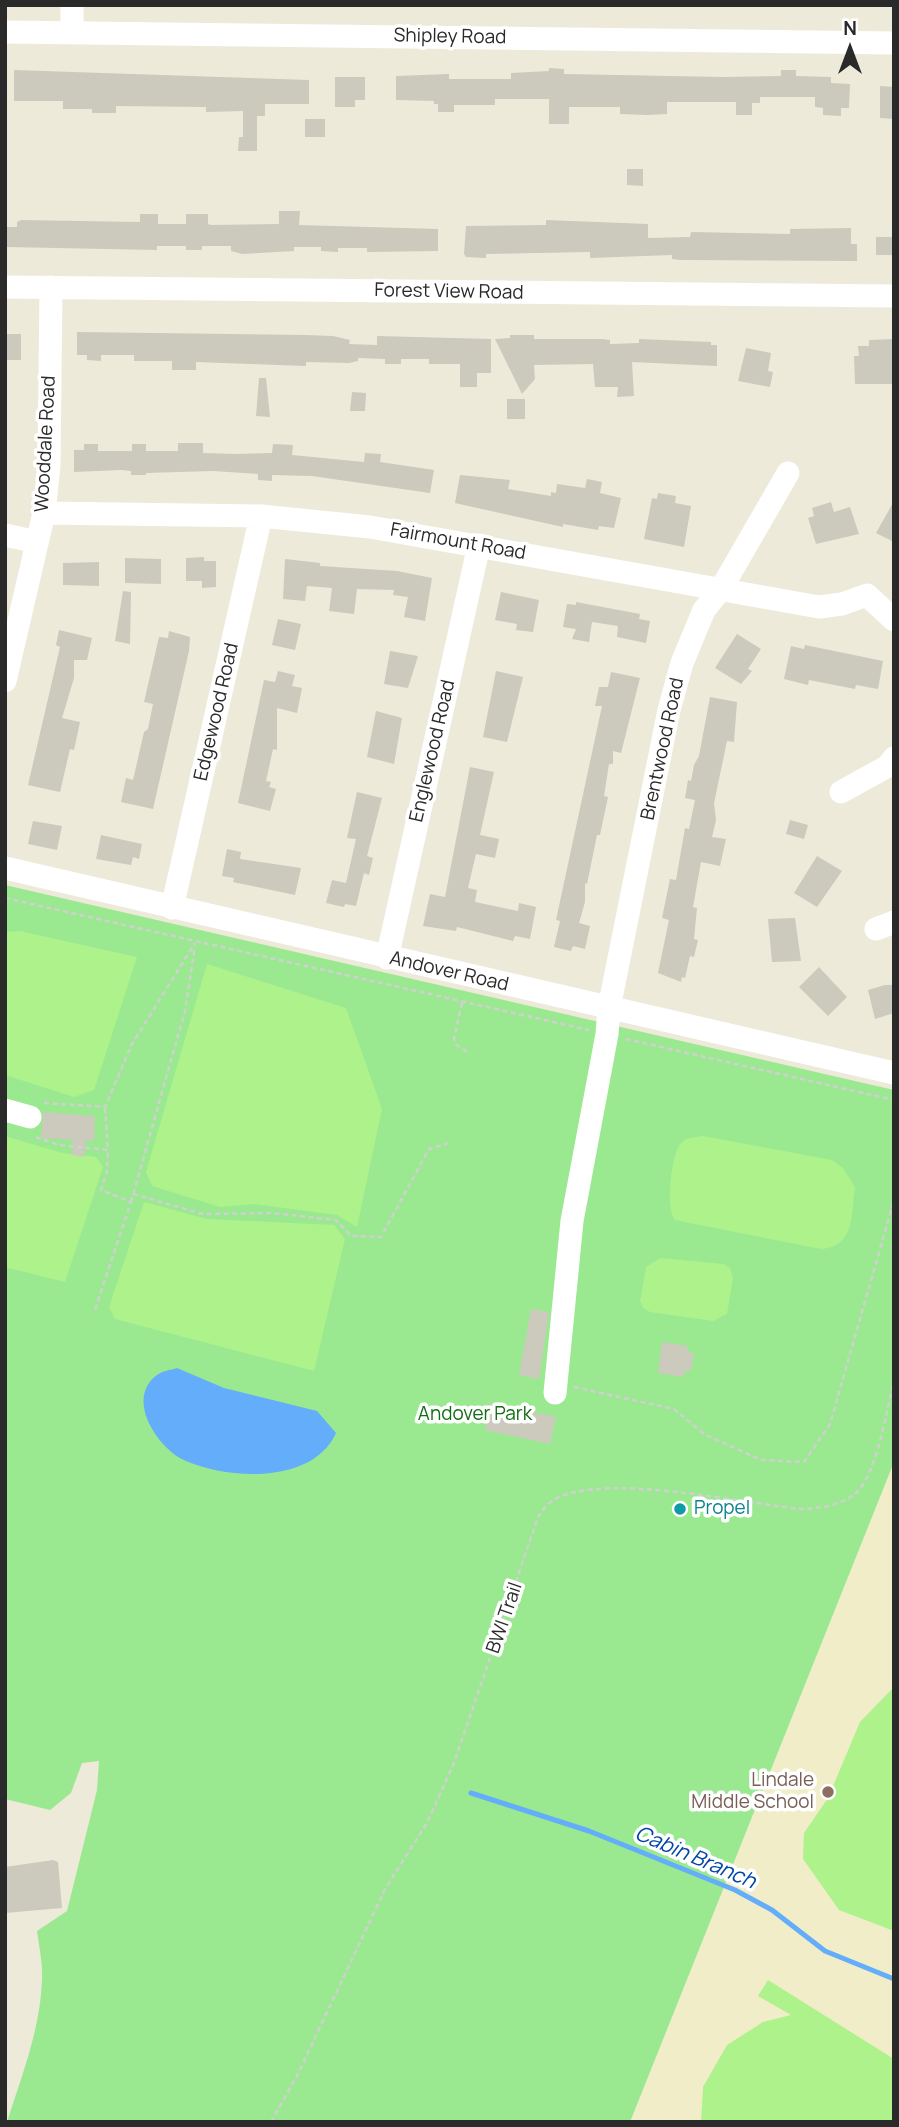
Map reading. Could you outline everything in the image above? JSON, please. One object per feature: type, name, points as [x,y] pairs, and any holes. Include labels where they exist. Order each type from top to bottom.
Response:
[{"type":"street","points":[[72,5],[72,33]]},
{"type":"street","name":"Shipley Road","points":[[5,32],[894,43]]},
{"type":"street","name":"Forest View Road","points":[[5,287],[894,296]]},
{"type":"street","name":"Wooddale Road","points":[[5,681],[44,513],[48,465],[51,287]]},
{"type":"street","name":"Brentwood Road","points":[[555,1388],[572,1221],[668,710],[682,663],[704,610],[721,589],[788,473]]},
{"type":"street","name":"Fairmount Road","points":[[44,513],[261,516],[370,527],[819,607],[842,604],[866,595],[894,620]]},
{"type":"street","name":"Edgewood Road","points":[[172,908],[261,516]]},
{"type":"street","points":[[5,535],[37,542]]},
{"type":"street","name":"Englewood Road","points":[[387,958],[479,545]]},
{"type":"street","points":[[841,792],[888,766],[894,758]]},
{"type":"street","name":"Andover Road","points":[[5,868],[894,1073]]},
{"type":"street","points":[[5,1110],[30,1117]]},
{"type":"path","points":[[5,898],[894,1100]]},
{"type":"path","points":[[131,1202],[101,1190],[107,1171],[105,1107],[132,1044],[195,943]]},
{"type":"path","points":[[94,1313],[131,1202],[187,1001],[195,943]]},
{"type":"path","points":[[462,1003],[454,1039],[455,1044],[469,1053]]},
{"type":"path","points":[[105,1107],[43,1102],[30,1117],[36,1139],[108,1150]]},
{"type":"path","points":[[133,1194],[203,1214],[273,1213],[337,1220],[351,1236],[381,1237],[429,1149],[448,1143]]},
{"type":"path","points":[[555,1388],[674,1409],[704,1434],[761,1460],[804,1462],[830,1423],[894,1200]]},
{"type":"path","name":"BWI Trail","points":[[271,2122],[299,2074],[385,1889],[427,1823],[454,1763],[538,1517],[544,1508],[555,1499],[599,1488],[624,1488],[801,1508],[822,1508],[842,1501],[858,1491],[867,1474],[894,1381]]},
{"type":"shaded area","name":"Lindale Middle School","points":[[894,1462],[894,2122],[630,2122]]},
{"type":"green space","name":"Andover Park","points":[[5,885],[894,1090],[894,1462],[630,2122],[7,2122],[29,2052],[41,1999],[42,1974],[37,1931],[67,1911],[97,1790],[99,1761],[82,1763],[71,1793],[50,1810],[5,1799]]},
{"type":"green space","points":[[20,931],[137,957],[94,1090],[74,1097],[5,1075],[5,932]]},
{"type":"green space","points":[[207,964],[346,1008],[382,1109],[357,1227],[337,1215],[254,1204],[220,1207],[152,1186],[146,1172]]},
{"type":"green space","points":[[5,1136],[62,1153],[96,1157],[103,1167],[65,1282],[5,1267]]},
{"type":"green space","points":[[703,1136],[832,1160],[843,1168],[855,1187],[846,1236],[832,1247],[821,1249],[675,1220],[670,1205],[670,1193],[672,1168],[678,1148],[689,1138]]},
{"type":"green space","points":[[144,1202],[207,1219],[334,1225],[345,1239],[314,1371],[115,1319],[109,1307]]},
{"type":"green space","points":[[660,1258],[723,1264],[730,1268],[733,1278],[727,1314],[713,1321],[650,1312],[643,1308],[640,1301],[646,1267]]},
{"type":"green space","points":[[894,1687],[894,1931],[839,1910],[803,1859],[804,1833],[828,1798],[860,1722]]},
{"type":"green space","points":[[768,1980],[894,2059],[894,2122],[701,2122],[703,2087],[727,2045],[763,2022],[791,2015],[758,1996]]},
{"type":"water","points":[[177,1368],[224,1388],[317,1411],[336,1433],[325,1450],[309,1462],[269,1473],[225,1472],[186,1461],[165,1446],[156,1435],[145,1410],[144,1397],[148,1385],[159,1374]]},
{"type":"building","points":[[549,68],[564,69],[564,74],[723,77],[781,76],[781,70],[796,70],[796,76],[831,77],[831,83],[850,84],[849,108],[841,108],[841,116],[823,115],[823,108],[815,107],[815,97],[760,97],[760,103],[752,103],[752,115],[736,115],[736,102],[667,102],[667,114],[647,115],[620,114],[620,107],[569,107],[569,124],[549,124],[549,99],[495,99],[495,105],[454,105],[454,112],[438,112],[438,104],[434,104],[434,101],[396,100],[396,76],[449,74],[449,79],[511,79],[511,73],[549,71]]},
{"type":"building","points":[[14,70],[309,80],[309,104],[265,104],[265,116],[257,116],[257,151],[238,151],[239,137],[243,137],[243,111],[206,112],[206,107],[116,106],[116,113],[92,113],[92,109],[63,109],[63,101],[14,101]]},
{"type":"building","points":[[335,77],[365,77],[365,100],[355,100],[355,107],[335,107]]},
{"type":"building","points":[[880,86],[894,87],[894,119],[880,118]]},
{"type":"building","points":[[305,119],[325,119],[325,137],[305,137]]},
{"type":"building","points":[[627,169],[643,169],[643,186],[627,185]]},
{"type":"building","points":[[279,211],[300,211],[299,225],[438,229],[438,251],[367,252],[367,248],[338,248],[338,252],[321,251],[321,247],[294,247],[294,251],[242,254],[231,251],[231,246],[202,246],[202,250],[186,250],[186,246],[157,246],[157,250],[6,247],[6,227],[17,227],[17,222],[21,220],[140,222],[140,214],[158,214],[158,224],[186,224],[186,214],[208,214],[208,224],[211,225],[279,224]]},
{"type":"building","points":[[546,220],[648,224],[648,238],[690,237],[691,232],[790,234],[790,229],[851,228],[851,244],[857,244],[857,261],[681,260],[672,259],[672,255],[590,258],[590,252],[486,254],[486,258],[466,257],[464,254],[466,226],[546,225]]},
{"type":"building","points":[[876,237],[894,237],[894,255],[876,255]]},
{"type":"building","points":[[77,332],[333,336],[350,340],[349,344],[377,345],[377,336],[491,339],[491,373],[477,373],[477,387],[460,387],[460,364],[429,364],[429,359],[401,359],[401,364],[385,364],[385,359],[358,358],[358,361],[349,363],[306,362],[306,366],[196,362],[196,370],[172,370],[172,361],[134,361],[134,355],[101,355],[101,361],[87,360],[87,355],[77,355]]},
{"type":"building","points":[[5,334],[21,334],[21,360],[5,360]]},
{"type":"building","points":[[510,335],[534,335],[534,339],[603,339],[610,340],[610,344],[639,343],[639,339],[711,342],[711,345],[717,345],[717,366],[632,362],[634,396],[617,397],[618,387],[595,387],[593,364],[534,365],[535,379],[522,394],[495,339],[510,338]]},
{"type":"building","points":[[894,339],[894,384],[855,384],[854,356],[859,356],[858,346],[869,346],[869,340]]},
{"type":"building","points":[[746,348],[771,353],[768,371],[773,372],[770,387],[738,381]]},
{"type":"building","points":[[259,378],[266,378],[270,417],[256,416]]},
{"type":"building","points":[[352,392],[366,393],[365,411],[350,411]]},
{"type":"building","points":[[507,399],[525,399],[525,419],[507,419]]},
{"type":"building","points":[[178,443],[203,443],[203,453],[235,454],[272,453],[273,444],[293,445],[292,455],[364,462],[365,453],[381,454],[380,462],[434,470],[430,493],[312,476],[272,475],[272,481],[258,480],[258,474],[213,471],[146,475],[131,475],[131,471],[121,470],[74,472],[74,450],[84,450],[84,444],[98,444],[98,451],[132,451],[132,444],[146,444],[146,451],[178,451]]},
{"type":"building","points":[[460,475],[510,480],[508,489],[551,496],[551,492],[556,493],[557,484],[585,488],[587,479],[602,482],[600,493],[621,498],[614,528],[599,526],[598,530],[563,524],[563,527],[455,503]]},
{"type":"building","points":[[658,493],[676,496],[675,503],[691,506],[684,547],[644,539],[652,498],[657,499]]},
{"type":"building","points":[[894,501],[894,542],[876,533]]},
{"type":"building","points":[[831,502],[834,512],[850,507],[859,534],[816,544],[808,518],[814,516],[812,508]]},
{"type":"building","points":[[204,557],[204,561],[216,561],[216,587],[202,588],[202,581],[186,581],[186,558]]},
{"type":"building","points":[[125,558],[161,559],[161,584],[125,583]]},
{"type":"building","points":[[285,559],[320,563],[320,566],[397,571],[432,578],[425,621],[404,617],[408,597],[393,595],[394,590],[357,589],[354,614],[329,611],[332,588],[307,586],[305,601],[283,599]]},
{"type":"building","points":[[99,562],[99,586],[63,585],[63,563]]},
{"type":"building","points":[[123,591],[131,592],[130,644],[115,641]]},
{"type":"building","points":[[501,592],[539,600],[533,632],[516,630],[517,624],[495,620]]},
{"type":"building","points":[[576,602],[640,614],[639,619],[650,621],[646,643],[617,637],[618,626],[592,622],[589,642],[572,639],[576,629],[563,627],[567,604],[576,605]]},
{"type":"building","points":[[278,619],[301,624],[295,650],[272,645]]},
{"type":"building","points":[[59,630],[92,638],[87,660],[74,660],[74,678],[62,718],[80,722],[74,750],[70,749],[60,792],[28,785],[60,647],[56,645]]},
{"type":"building","points":[[169,631],[190,637],[189,651],[153,809],[121,802],[126,778],[133,780],[144,732],[148,729],[153,704],[144,702],[159,637],[168,638]]},
{"type":"building","points":[[737,634],[761,649],[748,669],[752,671],[741,684],[715,668]]},
{"type":"building","points":[[805,645],[883,661],[878,689],[856,685],[855,689],[809,680],[808,685],[784,679],[791,646],[804,649]]},
{"type":"building","points":[[390,651],[418,656],[408,688],[384,684]]},
{"type":"building","points":[[278,671],[295,675],[292,686],[302,688],[297,713],[277,708],[277,750],[273,749],[266,781],[271,782],[269,787],[276,789],[270,811],[238,803],[264,680],[275,682]]},
{"type":"building","points":[[496,671],[523,677],[507,742],[483,737]]},
{"type":"building","points":[[611,672],[640,678],[621,753],[613,751],[613,764],[609,764],[604,796],[608,797],[587,884],[585,883],[585,902],[579,923],[590,926],[585,949],[573,946],[571,951],[554,947],[560,921],[556,920],[602,706],[595,706],[599,687],[608,687]]},
{"type":"building","points":[[710,697],[737,702],[734,742],[727,741],[714,803],[716,820],[712,837],[726,839],[720,866],[701,862],[693,907],[697,908],[694,939],[698,940],[694,957],[690,956],[685,978],[682,977],[681,982],[658,973],[669,920],[662,918],[670,879],[676,880],[685,828],[689,829],[695,800],[685,798],[688,780],[691,781],[699,756]]},
{"type":"building","points":[[376,711],[402,718],[394,764],[367,757]]},
{"type":"building","points":[[470,767],[494,772],[480,835],[499,839],[495,858],[476,854],[468,888],[477,890],[475,902],[518,911],[519,903],[536,907],[530,939],[515,936],[513,941],[457,927],[456,931],[423,926],[430,894],[445,897]]},
{"type":"building","points":[[357,792],[382,798],[367,856],[373,858],[369,875],[364,873],[356,906],[345,904],[344,907],[326,903],[332,880],[346,883],[356,839],[347,838]]},
{"type":"building","points":[[790,820],[808,825],[804,839],[786,834]]},
{"type":"building","points":[[33,821],[62,826],[57,850],[28,844]]},
{"type":"building","points":[[101,835],[142,844],[139,859],[133,857],[131,865],[96,859]]},
{"type":"building","points":[[227,849],[241,852],[240,859],[301,868],[295,895],[233,882],[234,878],[222,876]]},
{"type":"building","points":[[817,856],[842,871],[817,907],[794,893]]},
{"type":"building","points":[[795,918],[801,961],[772,962],[768,919]]},
{"type":"building","points":[[819,967],[847,997],[828,1016],[799,987]]},
{"type":"building","points":[[894,985],[894,1013],[875,1019],[868,990]]},
{"type":"building","points":[[43,1112],[95,1116],[94,1141],[86,1140],[84,1157],[72,1155],[73,1140],[41,1138]]},
{"type":"building","points":[[531,1309],[549,1312],[539,1379],[519,1375]]},
{"type":"building","points":[[662,1342],[688,1346],[687,1352],[694,1353],[691,1371],[685,1370],[684,1377],[658,1373]]},
{"type":"building","points":[[491,1403],[556,1417],[550,1444],[485,1430]]},
{"type":"building","points":[[53,1860],[58,1862],[62,1908],[5,1913],[5,1867]]},
{"type":"waterway","name":"Cabin Branch","points":[[471,1793],[589,1831],[735,1890],[772,1910],[825,1951],[894,1979]]},
{"type":"place","name":"Propel","points":[[680,1509]]},
{"type":"place","name":"Lindale Middle School","points":[[828,1792]]}]
